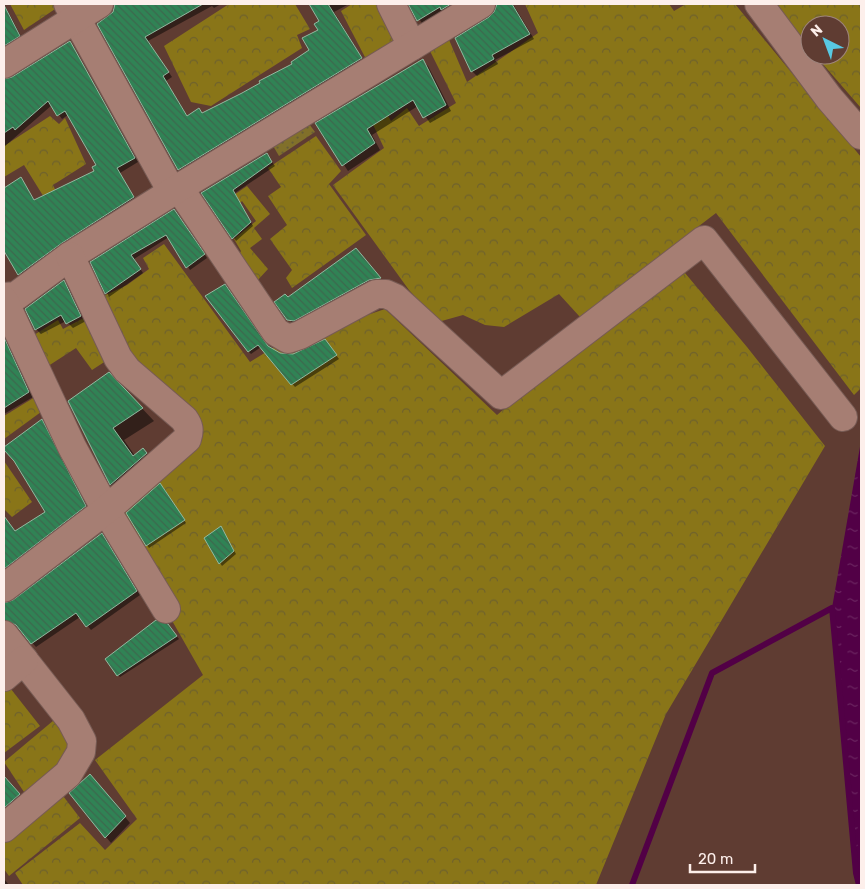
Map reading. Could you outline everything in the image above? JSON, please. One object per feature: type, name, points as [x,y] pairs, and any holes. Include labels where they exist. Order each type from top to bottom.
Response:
[{"type":"street","points":[[4,64],[72,11],[99,4]]},
{"type":"street","points":[[391,4],[412,46]]},
{"type":"street","points":[[4,297],[16,296],[70,256],[175,190],[481,4]]},
{"type":"street","points":[[759,4],[829,98],[861,135]]},
{"type":"street","points":[[72,11],[175,190],[276,332],[282,337],[288,339],[300,335],[376,294],[386,294],[395,298],[501,395],[704,240],[843,418]]},
{"type":"street","points":[[4,588],[106,510],[187,439],[189,426],[127,370],[118,358],[70,256]]},
{"type":"street","points":[[4,302],[72,447],[106,510],[166,609]]},
{"type":"street","points":[[4,635],[14,668],[71,720],[82,741],[81,752],[68,774],[4,828]]},
{"type":"shaded area","points":[[304,117],[315,132],[279,156],[269,139]]},
{"type":"green space","points":[[10,4],[61,4],[61,5],[24,30]]},
{"type":"green space","points":[[229,4],[295,4],[310,29],[297,35],[302,48],[211,106],[191,102],[164,46]]},
{"type":"green space","points":[[352,4],[382,4],[401,43],[367,61],[341,11]]},
{"type":"green space","points":[[525,4],[669,4],[674,11],[686,4],[735,4],[861,157],[861,388],[854,395],[716,213],[580,317],[559,294],[504,327],[485,325],[463,315],[438,322],[409,290],[333,185],[384,148],[362,101],[373,89],[391,121],[407,108],[419,126],[456,103],[428,47],[447,35],[467,82],[538,33]]},
{"type":"green space","points":[[773,4],[861,4],[861,108],[824,65],[850,65],[850,15],[800,15],[800,37]]},
{"type":"green space","points":[[50,116],[59,124],[65,118],[86,164],[53,185],[64,209],[55,215],[24,165],[4,177],[4,146]]},
{"type":"green space","points":[[316,136],[341,171],[329,184],[366,235],[292,288],[286,278],[292,270],[270,239],[287,225],[268,196],[281,187],[268,168]]},
{"type":"green space","points":[[247,186],[270,214],[254,228],[262,239],[250,248],[268,269],[256,282],[238,257],[241,251],[234,239],[256,221],[242,201],[238,205],[218,206]]},
{"type":"green space","points":[[164,244],[250,362],[276,346],[385,309],[497,415],[655,282],[685,273],[747,347],[825,446],[666,714],[596,885],[23,885],[15,873],[80,823],[105,850],[137,819],[95,760],[203,675],[109,510],[196,437],[134,369],[95,300],[127,285],[149,269],[143,258]]},
{"type":"green space","points":[[91,314],[112,357],[92,370],[76,348],[42,370],[26,340],[58,320],[63,329]]},
{"type":"green space","points":[[35,397],[41,412],[4,439],[4,416]]},
{"type":"green space","points":[[4,461],[32,502],[12,517],[4,509]]},
{"type":"green space","points":[[7,684],[40,726],[4,753],[4,687]]},
{"type":"green space","points":[[60,715],[76,750],[28,798],[4,762]]},
{"type":"green space","points":[[60,792],[80,818],[9,876],[4,869],[4,837]]},
{"type":"water","points":[[861,441],[861,885],[859,885],[856,873],[832,608]]},
{"type":"building","points":[[115,4],[203,4],[145,37],[169,72],[163,76],[187,116],[199,108],[202,113],[242,93],[260,83],[259,81],[292,64],[291,62],[309,50],[302,38],[318,30],[314,24],[319,21],[309,4],[328,4],[362,58],[178,170],[97,24],[113,12]]},
{"type":"building","points":[[408,4],[451,4],[441,10],[440,7],[417,21]]},
{"type":"building","points":[[497,4],[512,4],[530,34],[492,55],[494,59],[471,72],[455,38],[489,17],[494,12]]},
{"type":"building","points":[[4,5],[20,36],[4,46]]},
{"type":"building","points":[[70,41],[135,158],[117,168],[134,197],[62,243],[18,275],[4,251],[4,188],[21,177],[34,200],[94,171],[92,167],[96,165],[65,111],[57,116],[48,101],[15,130],[13,127],[4,133],[4,79],[12,77]]},
{"type":"building","points":[[423,59],[446,105],[423,118],[413,100],[367,129],[375,143],[342,166],[315,123]]},
{"type":"building","points":[[267,153],[272,162],[233,190],[251,222],[232,239],[201,193]]},
{"type":"building","points":[[174,209],[205,254],[186,268],[166,235],[131,255],[141,269],[105,294],[90,262]]},
{"type":"building","points":[[356,248],[381,278],[369,280],[294,321],[287,320],[274,302],[285,294],[288,297]]},
{"type":"building","points":[[64,280],[81,316],[66,324],[61,315],[35,330],[25,309]]},
{"type":"building","points":[[225,284],[268,346],[280,353],[293,354],[325,339],[337,355],[291,385],[258,345],[248,352],[205,296]]},
{"type":"building","points":[[4,337],[29,392],[4,408]]},
{"type":"building","points":[[109,372],[143,408],[113,428],[133,456],[143,448],[147,453],[110,485],[68,401]]},
{"type":"building","points":[[42,419],[86,506],[4,569],[4,516],[15,531],[45,512],[14,461],[4,450],[4,447]]},
{"type":"building","points":[[160,483],[185,520],[146,546],[126,513]]},
{"type":"building","points":[[221,526],[234,551],[219,564],[204,538]]},
{"type":"building","points":[[102,533],[137,591],[86,627],[76,613],[31,644],[16,625],[4,620],[4,603],[13,600]]},
{"type":"building","points":[[156,620],[168,624],[177,636],[117,676],[105,659]]},
{"type":"building","points":[[90,774],[126,816],[105,838],[69,793]]},
{"type":"building","points":[[4,776],[20,794],[4,808]]},
{"type":"waterway","points":[[632,885],[712,673],[832,608],[856,873],[859,885]]}]
